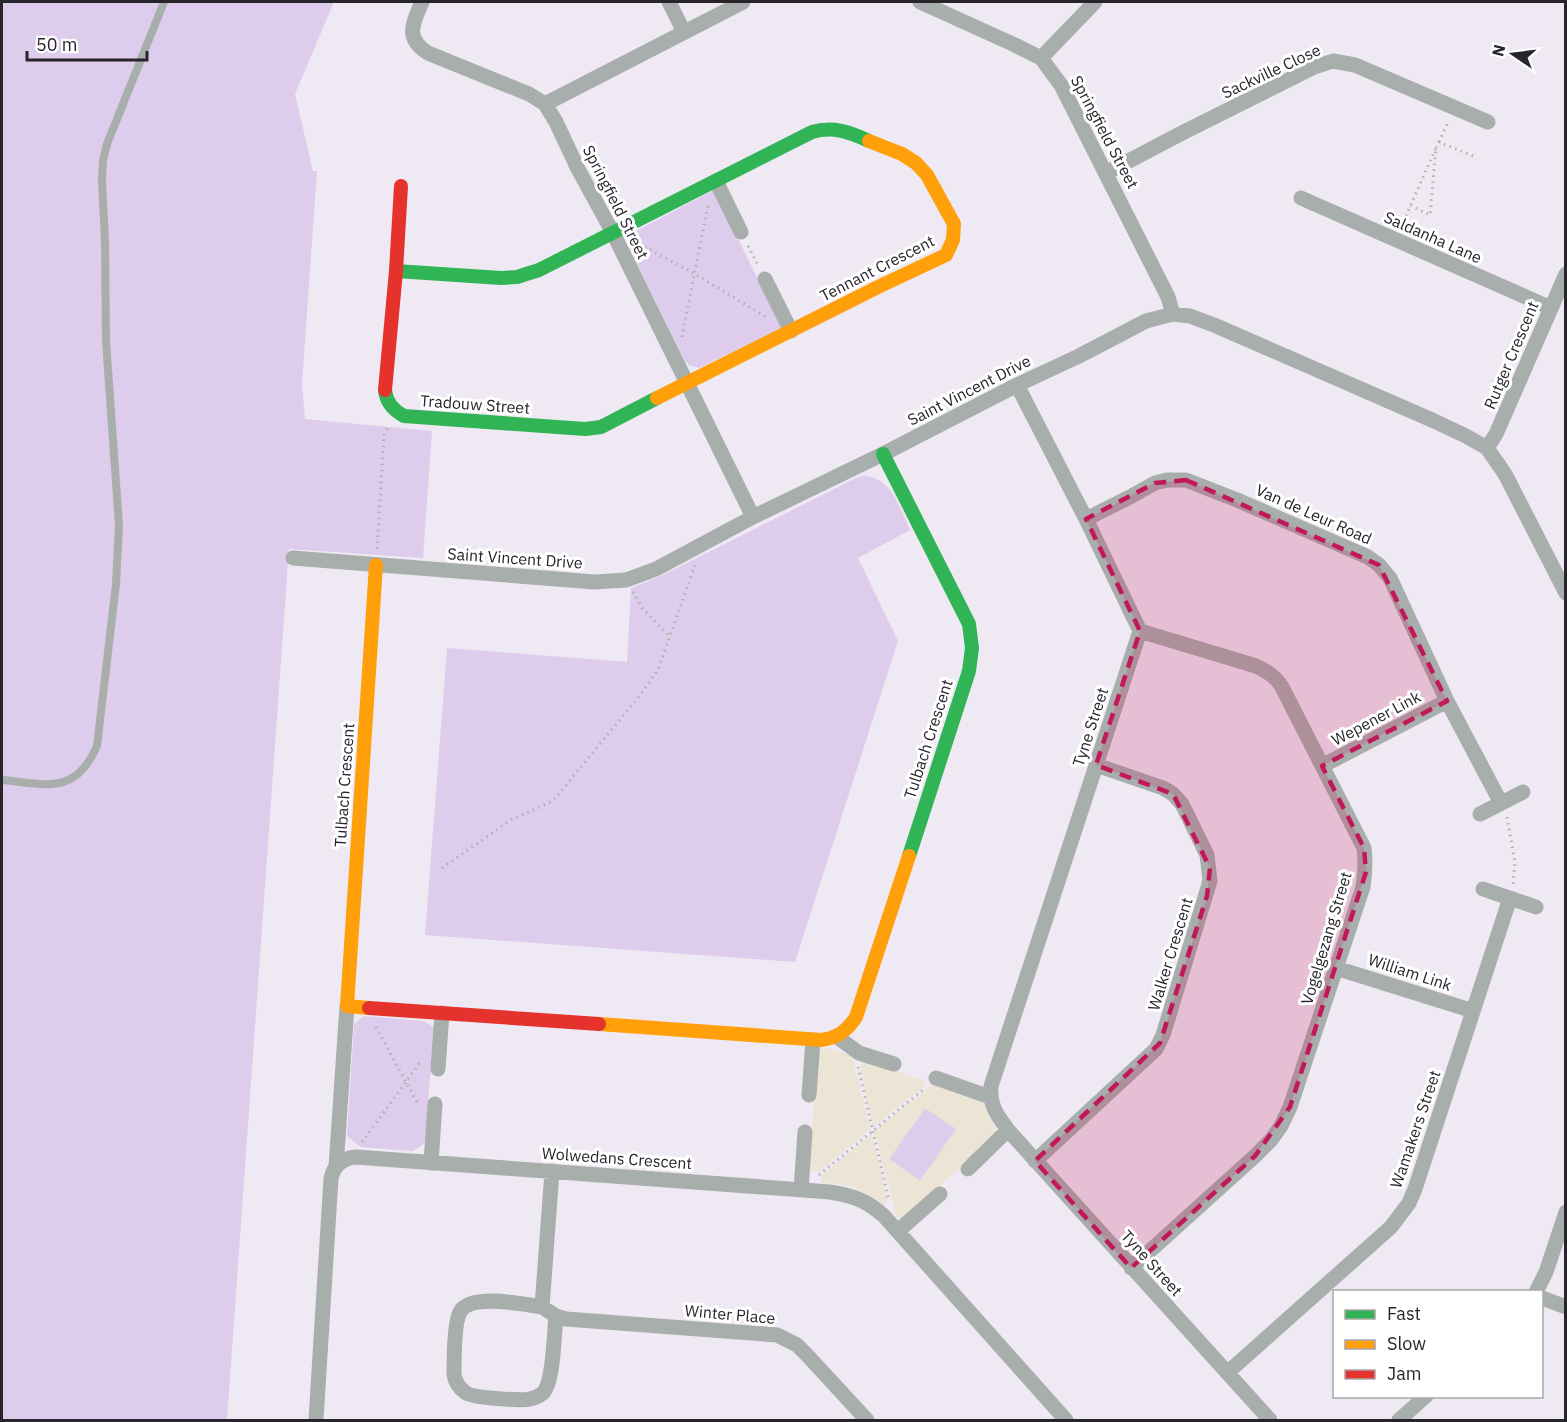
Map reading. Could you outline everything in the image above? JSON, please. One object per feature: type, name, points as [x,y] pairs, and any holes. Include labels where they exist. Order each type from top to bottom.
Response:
[{"type":"street","points":[[422,2],[415,18],[412,36],[420,48],[529,94],[545,104],[743,2]]},
{"type":"street","points":[[669,2],[684,32]]},
{"type":"street","points":[[1041,58],[1095,2]]},
{"type":"street","name":"Springfield Street","points":[[929,3],[954,18],[1041,58],[1061,85],[1168,297],[1173,314]]},
{"type":"street","name":"Sackville Close","points":[[1106,173],[1312,68],[1333,61],[1355,65],[1488,122]]},
{"type":"street","name":"Springfield Street","points":[[545,104],[616,240],[753,517]]},
{"type":"street","name":"Tennant Crescent","points":[[616,240],[716,182],[822,129],[844,130],[902,154],[916,163],[927,175],[954,224],[954,240],[946,255],[789,326],[687,384]]},
{"type":"street","points":[[716,182],[741,232]]},
{"type":"street","points":[[394,411],[385,393],[401,186]]},
{"type":"street","name":"Saldanha Lane","points":[[1301,198],[1551,308]]},
{"type":"street","points":[[396,271],[501,278],[518,277],[616,240]]},
{"type":"street","name":"Rutger Crescent","points":[[1487,448],[1496,434],[1566,274]]},
{"type":"street","points":[[765,279],[789,326]]},
{"type":"street","name":"Saint Vincent Drive","points":[[294,558],[594,582],[626,579],[656,569],[753,517],[884,454],[1146,321],[1173,314],[1190,316],[1214,325],[1432,420],[1487,448],[1504,474],[1566,593]]},
{"type":"street","name":"Tradouw Street","points":[[394,411],[405,416],[585,429],[601,427],[687,384]]},
{"type":"street","points":[[1017,385],[1140,631]]},
{"type":"street","name":"Tulbach Crescent","points":[[837,1037],[848,1029],[856,1017],[969,671],[973,650],[969,624],[884,454]]},
{"type":"street","name":"Van de Leur Road","points":[[1086,519],[1155,483],[1167,480],[1186,480],[1238,500],[1368,557],[1379,565],[1390,578],[1447,701],[1500,803]]},
{"type":"street","name":"Tulbach Crescent","points":[[336,1167],[376,566]]},
{"type":"street","name":"Tyne Street","points":[[1140,631],[991,1086],[990,1097],[994,1109],[1008,1130],[1270,1420]]},
{"type":"street","name":"Vogelgezang Street","points":[[1131,1268],[1255,1156],[1281,1126],[1297,1089],[1366,872],[1364,848],[1276,678],[1256,666],[1140,631]]},
{"type":"street","name":"Wepener Link","points":[[1322,766],[1447,701]]},
{"type":"street","name":"Walker Crescent","points":[[1035,1161],[1156,1049],[1163,1035],[1210,881],[1207,855],[1182,804],[1173,794],[1163,788],[1096,765]]},
{"type":"street","points":[[1480,814],[1523,792]]},
{"type":"street","points":[[1483,889],[1536,907]]},
{"type":"street","name":"Wamakers Street","points":[[1227,1373],[1391,1227],[1409,1203],[1510,898]]},
{"type":"street","name":"William Link","points":[[1336,968],[1473,1011]]},
{"type":"street","points":[[347,1006],[813,1040],[829,1040],[837,1037],[859,1053],[894,1064]]},
{"type":"street","points":[[438,1069],[442,1013]]},
{"type":"street","points":[[809,1095],[813,1040]]},
{"type":"street","points":[[936,1078],[990,1097]]},
{"type":"street","points":[[431,1163],[435,1104]]},
{"type":"street","points":[[968,1169],[1008,1130]]},
{"type":"street","points":[[802,1183],[805,1132]]},
{"type":"street","points":[[316,1420],[331,1178],[332,1172],[340,1162],[350,1158]]},
{"type":"street","name":"Wolwedans Crescent","points":[[350,1158],[552,1172],[802,1183],[862,1199],[874,1206],[898,1231],[1066,1420]]},
{"type":"street","points":[[542,1307],[552,1172]]},
{"type":"street","points":[[898,1231],[940,1194]]},
{"type":"street","points":[[1537,1290],[1546,1272],[1566,1212]]},
{"type":"street","points":[[1543,1298],[1566,1307]]},
{"type":"street","name":"Winter Place","points":[[556,1316],[551,1374],[542,1394],[522,1400],[470,1395],[459,1388],[454,1374],[459,1313],[465,1306],[474,1302],[488,1301],[542,1307],[566,1319],[777,1335],[797,1345],[807,1354],[867,1420]]},
{"type":"street","points":[[1399,1420],[1424,1398]]},
{"type":"lane","points":[[2,780],[51,785],[67,781],[81,773],[97,746],[116,584],[119,525],[106,341],[103,161],[107,144],[164,2]]},
{"type":"path","points":[[1395,240],[1454,108]]},
{"type":"path","points":[[1439,142],[1473,156]]},
{"type":"path","points":[[1411,206],[1430,215],[1436,147]]},
{"type":"path","points":[[680,345],[710,197]]},
{"type":"path","points":[[741,232],[765,279]]},
{"type":"path","points":[[616,240],[632,240],[695,274],[778,325],[789,326]]},
{"type":"path","points":[[376,566],[384,435],[394,411]]},
{"type":"path","points":[[442,868],[511,820],[553,801],[637,699],[658,670],[702,544]]},
{"type":"path","points":[[626,579],[642,608],[670,636]]},
{"type":"path","points":[[1500,803],[1508,820],[1515,862],[1510,898]]},
{"type":"path","points":[[368,1008],[434,1130]]},
{"type":"path","points":[[350,1158],[440,1037]]},
{"type":"path","points":[[859,1053],[857,1065],[890,1207],[884,1216]]},
{"type":"path","points":[[802,1183],[816,1177],[936,1078]]},
{"type":"highlighted area","points":[[1186,480],[1379,565],[1447,701],[1322,766],[1364,848],[1366,872],[1290,1107],[1255,1156],[1131,1268],[1035,1161],[1160,1043],[1207,896],[1210,868],[1173,794],[1096,765],[1140,631],[1086,519],[1155,483]]},
{"type":"shaded area","points":[[2,2],[334,2],[295,94],[313,171],[317,171],[302,384],[305,419],[432,431],[423,558],[289,549],[227,1420],[2,1420]]},
{"type":"shaded area","points":[[714,190],[782,328],[699,368],[685,361],[628,244],[632,233]]},
{"type":"shaded area","points":[[864,476],[882,482],[888,488],[910,530],[858,558],[898,641],[795,962],[425,935],[447,648],[627,662],[631,588],[661,576]]},
{"type":"shaded area","points":[[364,1016],[423,1021],[434,1027],[425,1143],[413,1151],[361,1147],[347,1136],[354,1024]]},
{"type":"shaded area","points":[[925,1108],[957,1129],[920,1181],[889,1159]]},
{"type":"sand","points":[[827,1048],[852,1056],[870,1129],[820,1171],[814,1172],[809,1171],[817,1055],[818,1050]]},
{"type":"sand","points":[[865,1061],[926,1081],[923,1087],[873,1127],[860,1069],[861,1063]]},
{"type":"sand","points":[[934,1083],[979,1099],[985,1106],[996,1132],[995,1137],[904,1217],[897,1218],[874,1131]],"holes":[[[925,1108],[956,1129],[920,1181],[889,1159]]]},
{"type":"sand","points":[[872,1134],[887,1199],[885,1206],[855,1188],[821,1183],[822,1175]]},
{"type":"traffic: fast","points":[[396,271],[517,277],[539,270],[812,132],[841,131],[869,141]]},
{"type":"traffic: fast","points":[[385,390],[391,405],[404,416],[585,429],[601,427],[657,398]]},
{"type":"traffic: fast","points":[[883,454],[969,624],[972,648],[969,671],[909,856]]},
{"type":"traffic: slow","points":[[657,398],[946,255],[953,240],[954,224],[927,175],[916,163],[902,154],[869,141]]},
{"type":"traffic: slow","points":[[369,1008],[347,1006],[376,565]]},
{"type":"traffic: slow","points":[[599,1024],[821,1040],[837,1036],[856,1017],[909,856]]},
{"type":"traffic: jam","points":[[385,390],[401,186]]},
{"type":"traffic: jam","points":[[369,1008],[599,1024]]}]
